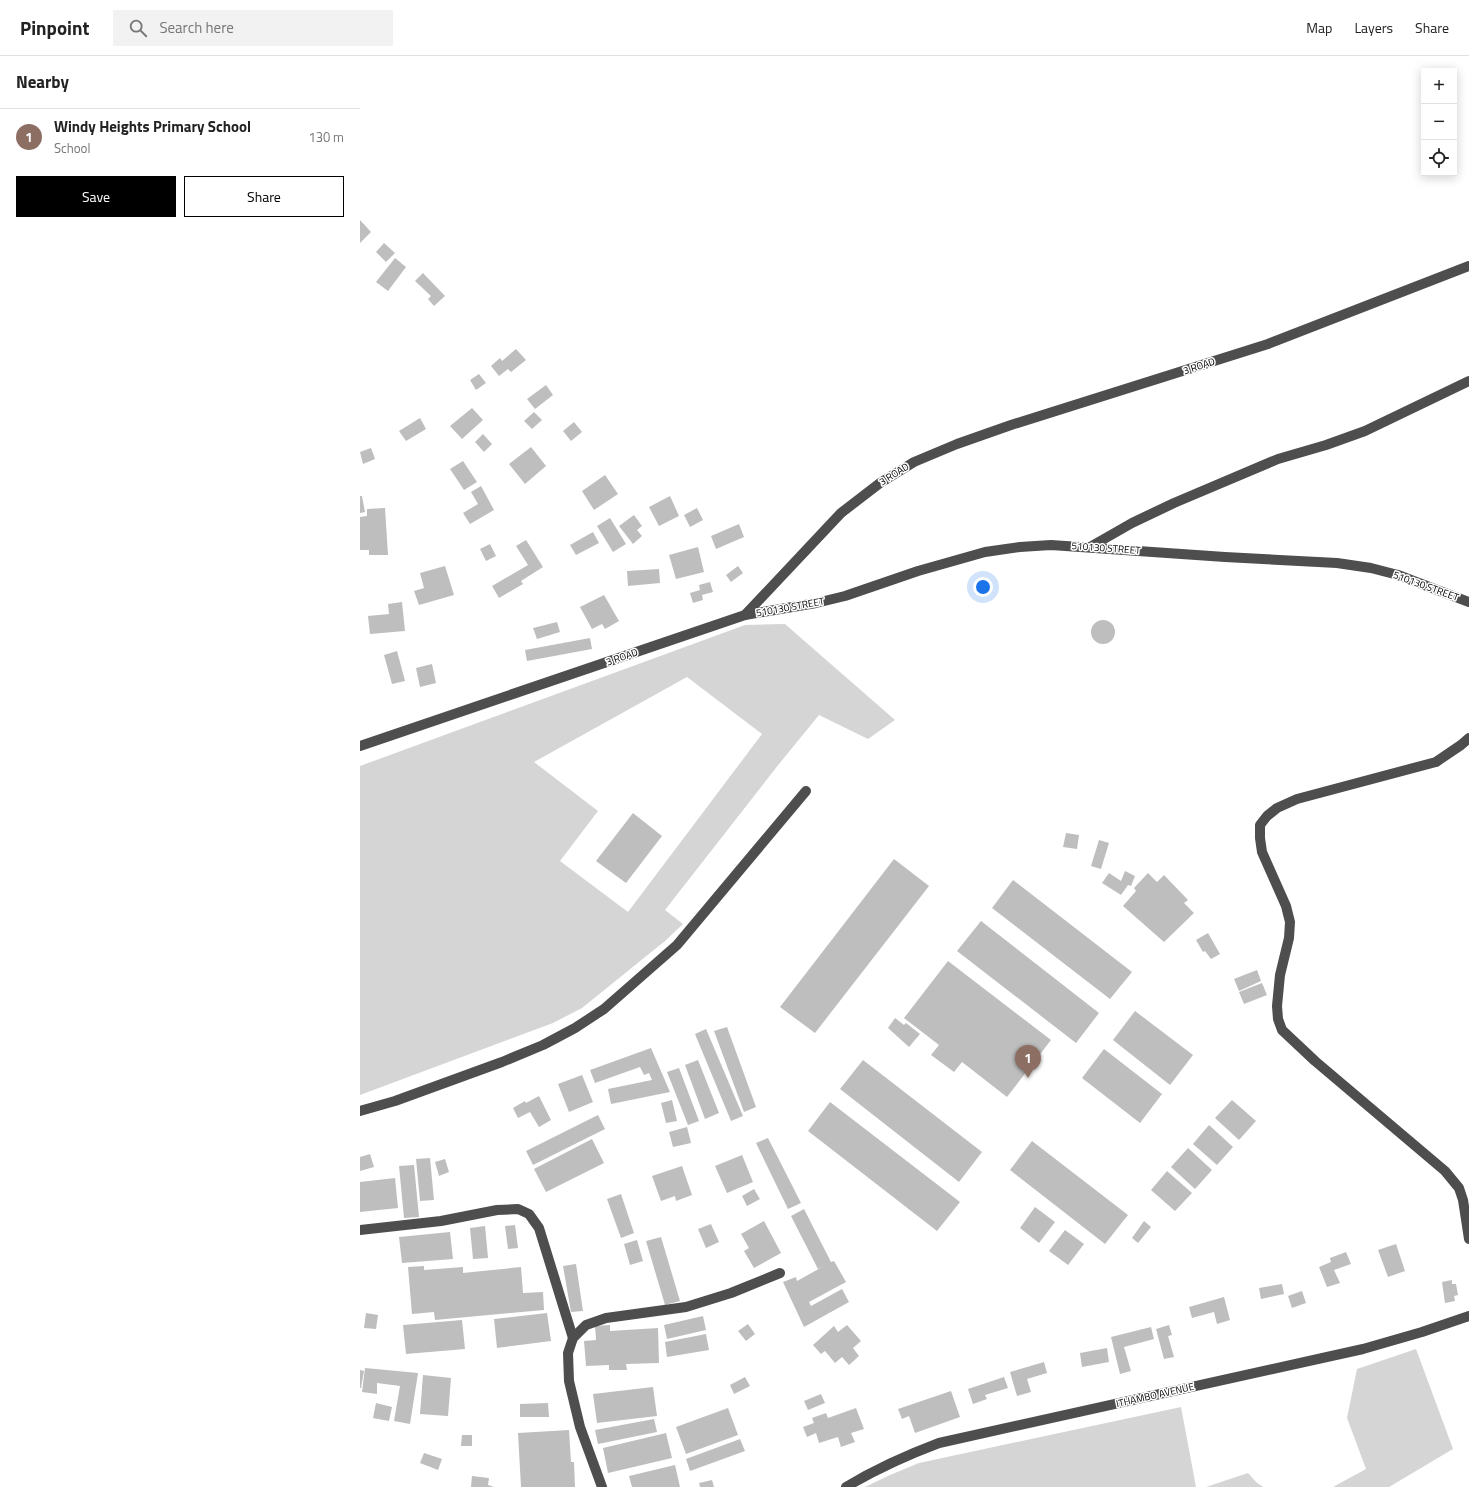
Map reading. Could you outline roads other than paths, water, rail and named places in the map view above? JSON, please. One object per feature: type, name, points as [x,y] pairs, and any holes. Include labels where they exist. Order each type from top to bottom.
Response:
[{"type":"street","name":"3 ROAD","points":[[360,746],[745,615],[841,513],[880,483],[914,462],[957,444],[1011,425],[1268,344],[1469,266]]},
{"type":"street","points":[[1090,547],[1132,523],[1174,503],[1278,459],[1326,445],[1365,431],[1469,381]]},
{"type":"street","name":"510130 STREET","points":[[745,615],[816,603],[845,596],[918,571],[985,552],[1020,547],[1051,545],[1225,557],[1337,562],[1371,568],[1398,575],[1469,602]]},
{"type":"street","points":[[1469,738],[1436,762],[1328,790],[1297,799],[1276,808],[1260,825],[1260,838],[1262,852],[1286,906],[1290,922],[1289,938],[1280,975],[1277,1006],[1278,1019],[1282,1030],[1314,1061],[1450,1176],[1459,1188],[1463,1200],[1469,1239]]},
{"type":"street","points":[[360,1111],[395,1101],[543,1045],[575,1028],[604,1009],[677,945],[806,791]]},
{"type":"street","points":[[360,1230],[441,1221],[497,1210],[518,1209],[529,1214],[538,1228],[573,1338]]},
{"type":"street","points":[[602,1487],[580,1427],[569,1381],[568,1353],[573,1338],[586,1325],[606,1318],[686,1307],[731,1293],[780,1273]]},
{"type":"street","name":"ITHAMBO AVENUE","points":[[846,1487],[866,1475],[907,1455],[939,1443],[1363,1349],[1422,1332],[1469,1316]]},
{"type":"place","name":"Windy Heights Primary School","points":[[1028,1078]]}]
